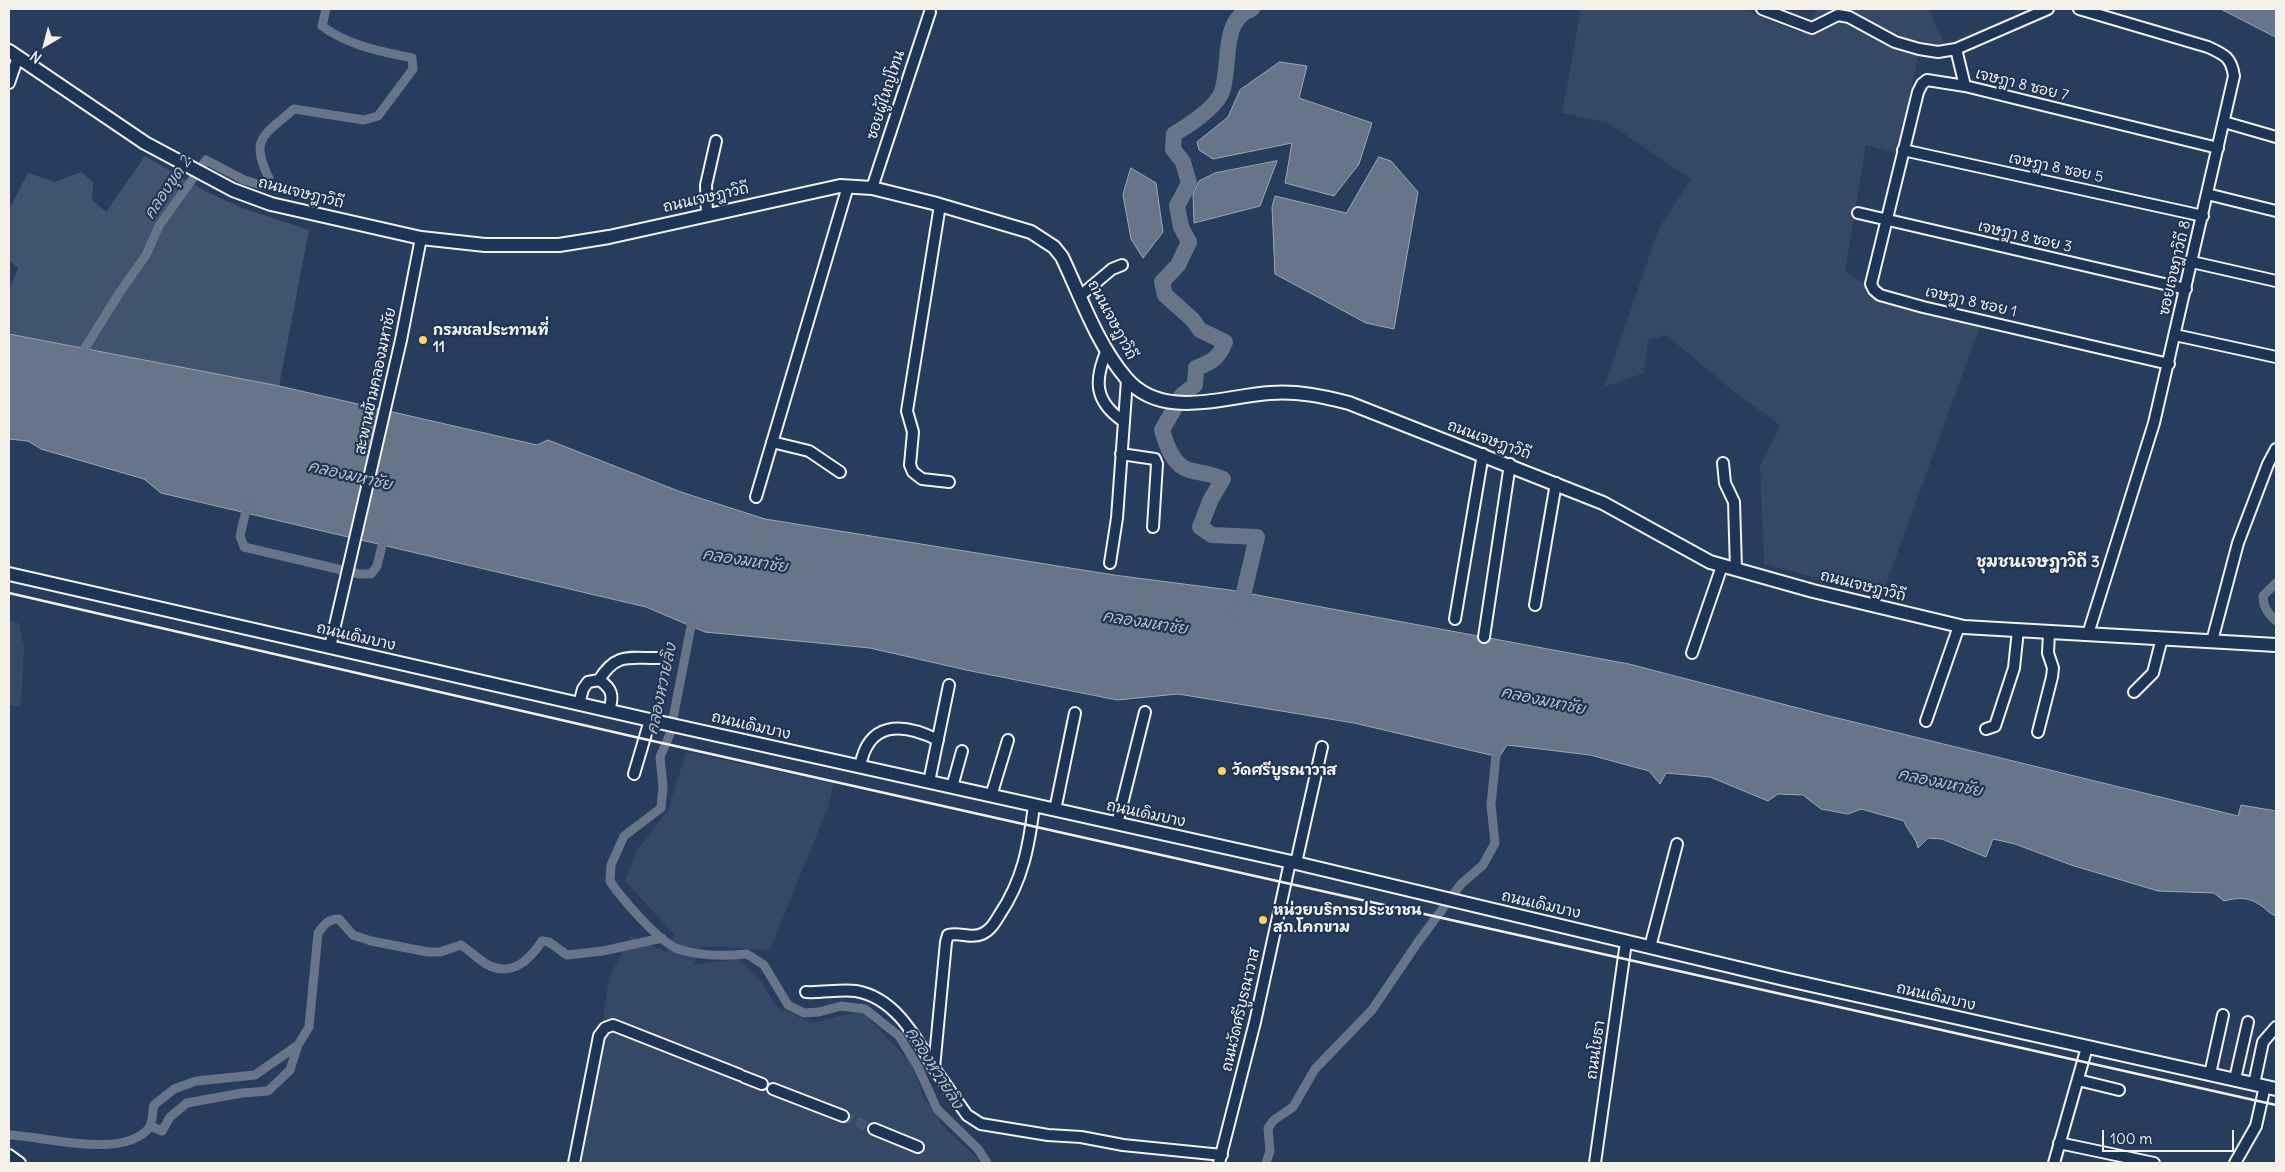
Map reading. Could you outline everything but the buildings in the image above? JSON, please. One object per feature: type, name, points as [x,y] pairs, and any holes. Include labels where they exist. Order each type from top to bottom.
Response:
[{"type":"street","points":[[1762,9],[1812,28],[1838,15],[1849,17],[1895,42],[1919,50],[1938,52],[1956,49],[2048,9]]},
{"type":"street","name":"ซอยเจษฎาวิถี 8","points":[[2079,9],[2208,47],[2223,54],[2232,63],[2234,76],[2169,364],[2138,479],[2088,634]]},
{"type":"street","name":"ซอยผู้ใหญ่โทน","points":[[872,188],[930,12]]},
{"type":"street","points":[[1956,49],[1965,86]]},
{"type":"street","points":[[9,82],[13,54]]},
{"type":"street","name":"ถนนเจษฎาวิถี","points":[[13,54],[145,143],[233,190],[271,204],[421,238],[485,245],[558,245],[609,237],[832,186],[872,188],[940,205],[1031,232],[1045,239],[1062,257],[1107,350],[1127,380],[1144,392],[1164,401],[1183,403],[1271,393],[1314,393],[1349,403],[1556,483],[1624,513],[1700,557],[1722,566],[1959,626],[2276,645]]},
{"type":"street","name":"เจษฎา 8 ซอย 7","points":[[1895,185],[1922,84],[1927,80],[1965,86],[2218,148]]},
{"type":"street","points":[[2224,122],[2275,135]]},
{"type":"street","points":[[707,215],[706,185],[716,142]]},
{"type":"street","name":"เจษฎา 8 ซอย 5","points":[[1903,150],[2203,216]]},
{"type":"street","name":"เจษฎา 8 ซอย 1","points":[[1895,185],[1871,284],[1874,290],[1880,294],[1932,309],[2169,364]]},
{"type":"street","points":[[756,497],[848,186]]},
{"type":"street","points":[[2208,194],[2276,211]]},
{"type":"street","points":[[940,205],[907,411],[913,432],[910,465],[913,472],[922,479],[949,482]]},
{"type":"street","name":"เจษฎา 8 ซอย 3","points":[[1858,213],[2186,289]]},
{"type":"street","name":"สะพานข้ามคลองมหาชัย","points":[[330,647],[401,340],[421,238]]},
{"type":"street","points":[[2192,262],[2276,281]]},
{"type":"street","points":[[1080,296],[1112,269],[1122,265]]},
{"type":"street","points":[[2175,335],[2276,357]]},
{"type":"street","points":[[1107,350],[1100,366],[1099,389],[1103,403],[1111,413],[1123,421]]},
{"type":"street","points":[[1110,563],[1117,518],[1127,380]]},
{"type":"street","points":[[772,442],[809,451],[840,472]]},
{"type":"street","points":[[2212,641],[2238,544],[2268,464],[2276,449]]},
{"type":"street","points":[[1121,454],[1155,459],[1157,464],[1153,527]]},
{"type":"street","points":[[1455,619],[1482,454]]},
{"type":"street","points":[[1484,637],[1510,464]]},
{"type":"street","points":[[1723,464],[1725,483],[1734,502],[1736,570]]},
{"type":"street","points":[[1534,605],[1556,483]]},
{"type":"street","points":[[1692,653],[1722,566]]},
{"type":"street","name":"ถนนเดิมบาง","points":[[9,574],[656,722],[1293,863],[1626,942],[2265,1086]]},
{"type":"street","points":[[1926,720],[1959,626]]},
{"type":"street","points":[[1986,729],[1995,726],[2014,668],[2018,630]]},
{"type":"street","points":[[2038,732],[2052,677],[2048,653],[2049,632]]},
{"type":"street","points":[[2134,692],[2153,673],[2162,638]]},
{"type":"street","points":[[579,704],[583,689],[588,682],[599,680],[613,662],[662,658]]},
{"type":"street","points":[[599,680],[611,690],[613,700],[608,710]]},
{"type":"street","points":[[929,782],[949,685]]},
{"type":"street","points":[[1117,824],[1145,712]]},
{"type":"street","points":[[1055,810],[1075,713]]},
{"type":"street","points":[[634,774],[656,722]]},
{"type":"street","points":[[860,767],[867,743],[873,735],[898,728],[925,734],[938,740]]},
{"type":"street","points":[[991,796],[1008,740]]},
{"type":"street","name":"ถนนวัดศรีบูรณาวาส","points":[[1220,1159],[1322,747]]},
{"type":"street","points":[[952,787],[962,751]]},
{"type":"street","points":[[934,1068],[944,951],[948,935],[970,936],[989,930],[1008,902],[1023,868],[1029,845],[1034,806]]},
{"type":"street","points":[[1650,947],[1677,844]]},
{"type":"street","name":"ถนนโยธา","points":[[1595,1163],[1626,942]]},
{"type":"street","points":[[806,992],[856,991],[874,997],[891,1008],[905,1022],[956,1102],[967,1115],[980,1124],[1048,1135],[1081,1137],[1220,1159]]},
{"type":"street","points":[[2210,1074],[2223,1015]]},
{"type":"street","points":[[2235,1079],[2248,1022]]},
{"type":"street","points":[[574,1163],[599,1036],[606,1028],[613,1025],[762,1084]]},
{"type":"street","points":[[2235,1163],[2256,1126],[2265,1086],[2263,1042],[2276,1027]]},
{"type":"street","points":[[2054,1163],[2087,1047]]},
{"type":"street","points":[[2078,1080],[2119,1090]]},
{"type":"street","points":[[773,1088],[844,1116]]},
{"type":"street","points":[[874,1129],[918,1148]]},
{"type":"street","points":[[2060,1143],[2154,1163]]},
{"type":"street","points":[[9,1155],[20,1163]]},
{"type":"shaded area","points":[[1581,9],[1745,9],[1801,34],[1817,9],[1928,9],[1949,52],[1920,48],[1897,153],[1866,145],[1845,271],[1866,285],[1983,318],[1882,595],[1764,564],[1760,466],[1780,425],[1737,394],[1666,335],[1648,340],[1644,373],[1604,387],[1659,228],[1691,179],[1608,123],[1562,113]]},
{"type":"shaded area","points":[[145,156],[205,191],[242,208],[309,230],[279,386],[9,334],[9,290],[18,268],[9,260],[9,210],[28,173],[55,182],[81,172],[93,182],[92,200],[106,212]]},
{"type":"shaded area","points":[[9,621],[19,623],[24,647],[21,707],[9,705]]},
{"type":"shaded area","points":[[686,752],[834,783],[828,807],[770,950],[702,946],[693,965],[738,959],[760,979],[776,1006],[811,1023],[862,1011],[913,1065],[924,1098],[937,1114],[941,1124],[978,1159],[977,1163],[580,1163],[592,1100],[609,977],[631,936],[666,952],[674,934],[625,881],[636,852],[668,810]]},
{"type":"water","points":[[2221,9],[2276,9],[2276,37]]},
{"type":"water","points":[[1280,62],[1307,66],[1299,98],[1372,123],[1359,164],[1334,196],[1285,183],[1292,143],[1213,159],[1199,150],[1197,142],[1228,117],[1240,90]]},
{"type":"water","points":[[1379,157],[1391,161],[1418,192],[1394,329],[1366,323],[1275,274],[1272,207],[1275,196],[1346,213]]},
{"type":"water","points":[[1277,161],[1260,206],[1194,223],[1193,194],[1199,181],[1215,173]]},
{"type":"water","points":[[1131,168],[1156,183],[1163,232],[1143,258],[1131,239],[1123,195]]},
{"type":"water","name":"คลองมหาชัย","points":[[9,334],[279,386],[537,445],[548,440],[681,492],[765,519],[1114,575],[1230,590],[1629,664],[1821,714],[2238,816],[2241,805],[2276,811],[2276,916],[2249,900],[2235,899],[2224,901],[2214,893],[2158,891],[2071,865],[2015,844],[1993,839],[1986,857],[1942,839],[1928,838],[1918,848],[1904,821],[1861,809],[1848,814],[1821,809],[1803,795],[1778,794],[1768,801],[1710,777],[1666,773],[1660,784],[1649,771],[1590,755],[1507,745],[1499,757],[1354,723],[1178,694],[1117,700],[966,670],[870,648],[705,632],[646,607],[161,493],[144,479],[41,449],[28,441],[9,439]]},
{"type":"waterway","name":"คลองขุด 2","points":[[80,356],[120,292],[146,255],[159,226],[206,160],[244,180],[264,186],[269,178],[263,165],[260,146],[268,132],[294,109],[364,120],[378,116],[413,69],[412,58],[354,43],[332,33],[322,26],[326,9]]},
{"type":"waterway","points":[[1239,613],[1257,537],[1212,535],[1200,527],[1211,499],[1223,479],[1183,468],[1171,454],[1162,430],[1182,395],[1195,385],[1196,368],[1214,359],[1225,342],[1200,330],[1193,320],[1165,295],[1162,282],[1178,265],[1189,242],[1181,227],[1177,206],[1189,183],[1183,162],[1173,149],[1174,134],[1200,117],[1221,94],[1226,72],[1228,46],[1235,23],[1242,14],[1252,9]]},
{"type":"waterway","points":[[248,502],[240,536],[244,547],[359,574],[371,574],[377,566],[385,533]]},
{"type":"waterway","points":[[2276,583],[2263,596],[2265,607],[2276,621]]},
{"type":"waterway","name":"คลองหวายลิง","points":[[693,616],[670,734],[660,757],[663,787],[661,808],[624,836],[611,865],[610,881],[641,919],[670,945],[678,949],[704,954],[747,954],[764,965],[788,1005],[804,1013],[819,1012],[841,1006],[865,1009],[899,1036],[918,1067],[937,1109],[978,1149],[987,1163]]},
{"type":"waterway","points":[[1266,1163],[1270,1151],[1268,1128],[1274,1120],[1293,1107],[1315,1069],[1372,1010],[1418,942],[1461,884],[1483,865],[1495,843],[1491,805],[1497,745]]},
{"type":"waterway","points":[[150,1126],[162,1131],[170,1117],[187,1103],[242,1093],[268,1091],[290,1070],[298,1045],[309,1027],[318,933],[329,921],[339,919],[353,935],[371,941],[428,952],[440,952],[461,945],[486,964],[499,969],[507,969],[520,964],[532,954],[542,941],[549,942],[567,955],[603,951],[662,938]]},
{"type":"waterway","points":[[9,1135],[82,1144],[103,1145],[121,1143],[137,1138],[149,1128],[154,1105],[174,1089],[196,1081],[255,1075],[298,1045]]},
{"type":"tunnel","points":[[843,1116],[874,1129]]},
{"type":"railway","points":[[9,593],[644,739],[2276,1105]]},
{"type":"place","name":"กรมชลประทานที่ 11","points":[[423,340]]},
{"type":"place","name":"วัดศรีบูรณาวาส","points":[[1222,771]]},
{"type":"place","name":"หน่วยบริการประชาชน สภ.โคกขาม","points":[[1263,920]]},
{"type":"district","name":"ชุมชนเจษฎาวิถี 3","points":[[2038,562]]}]
